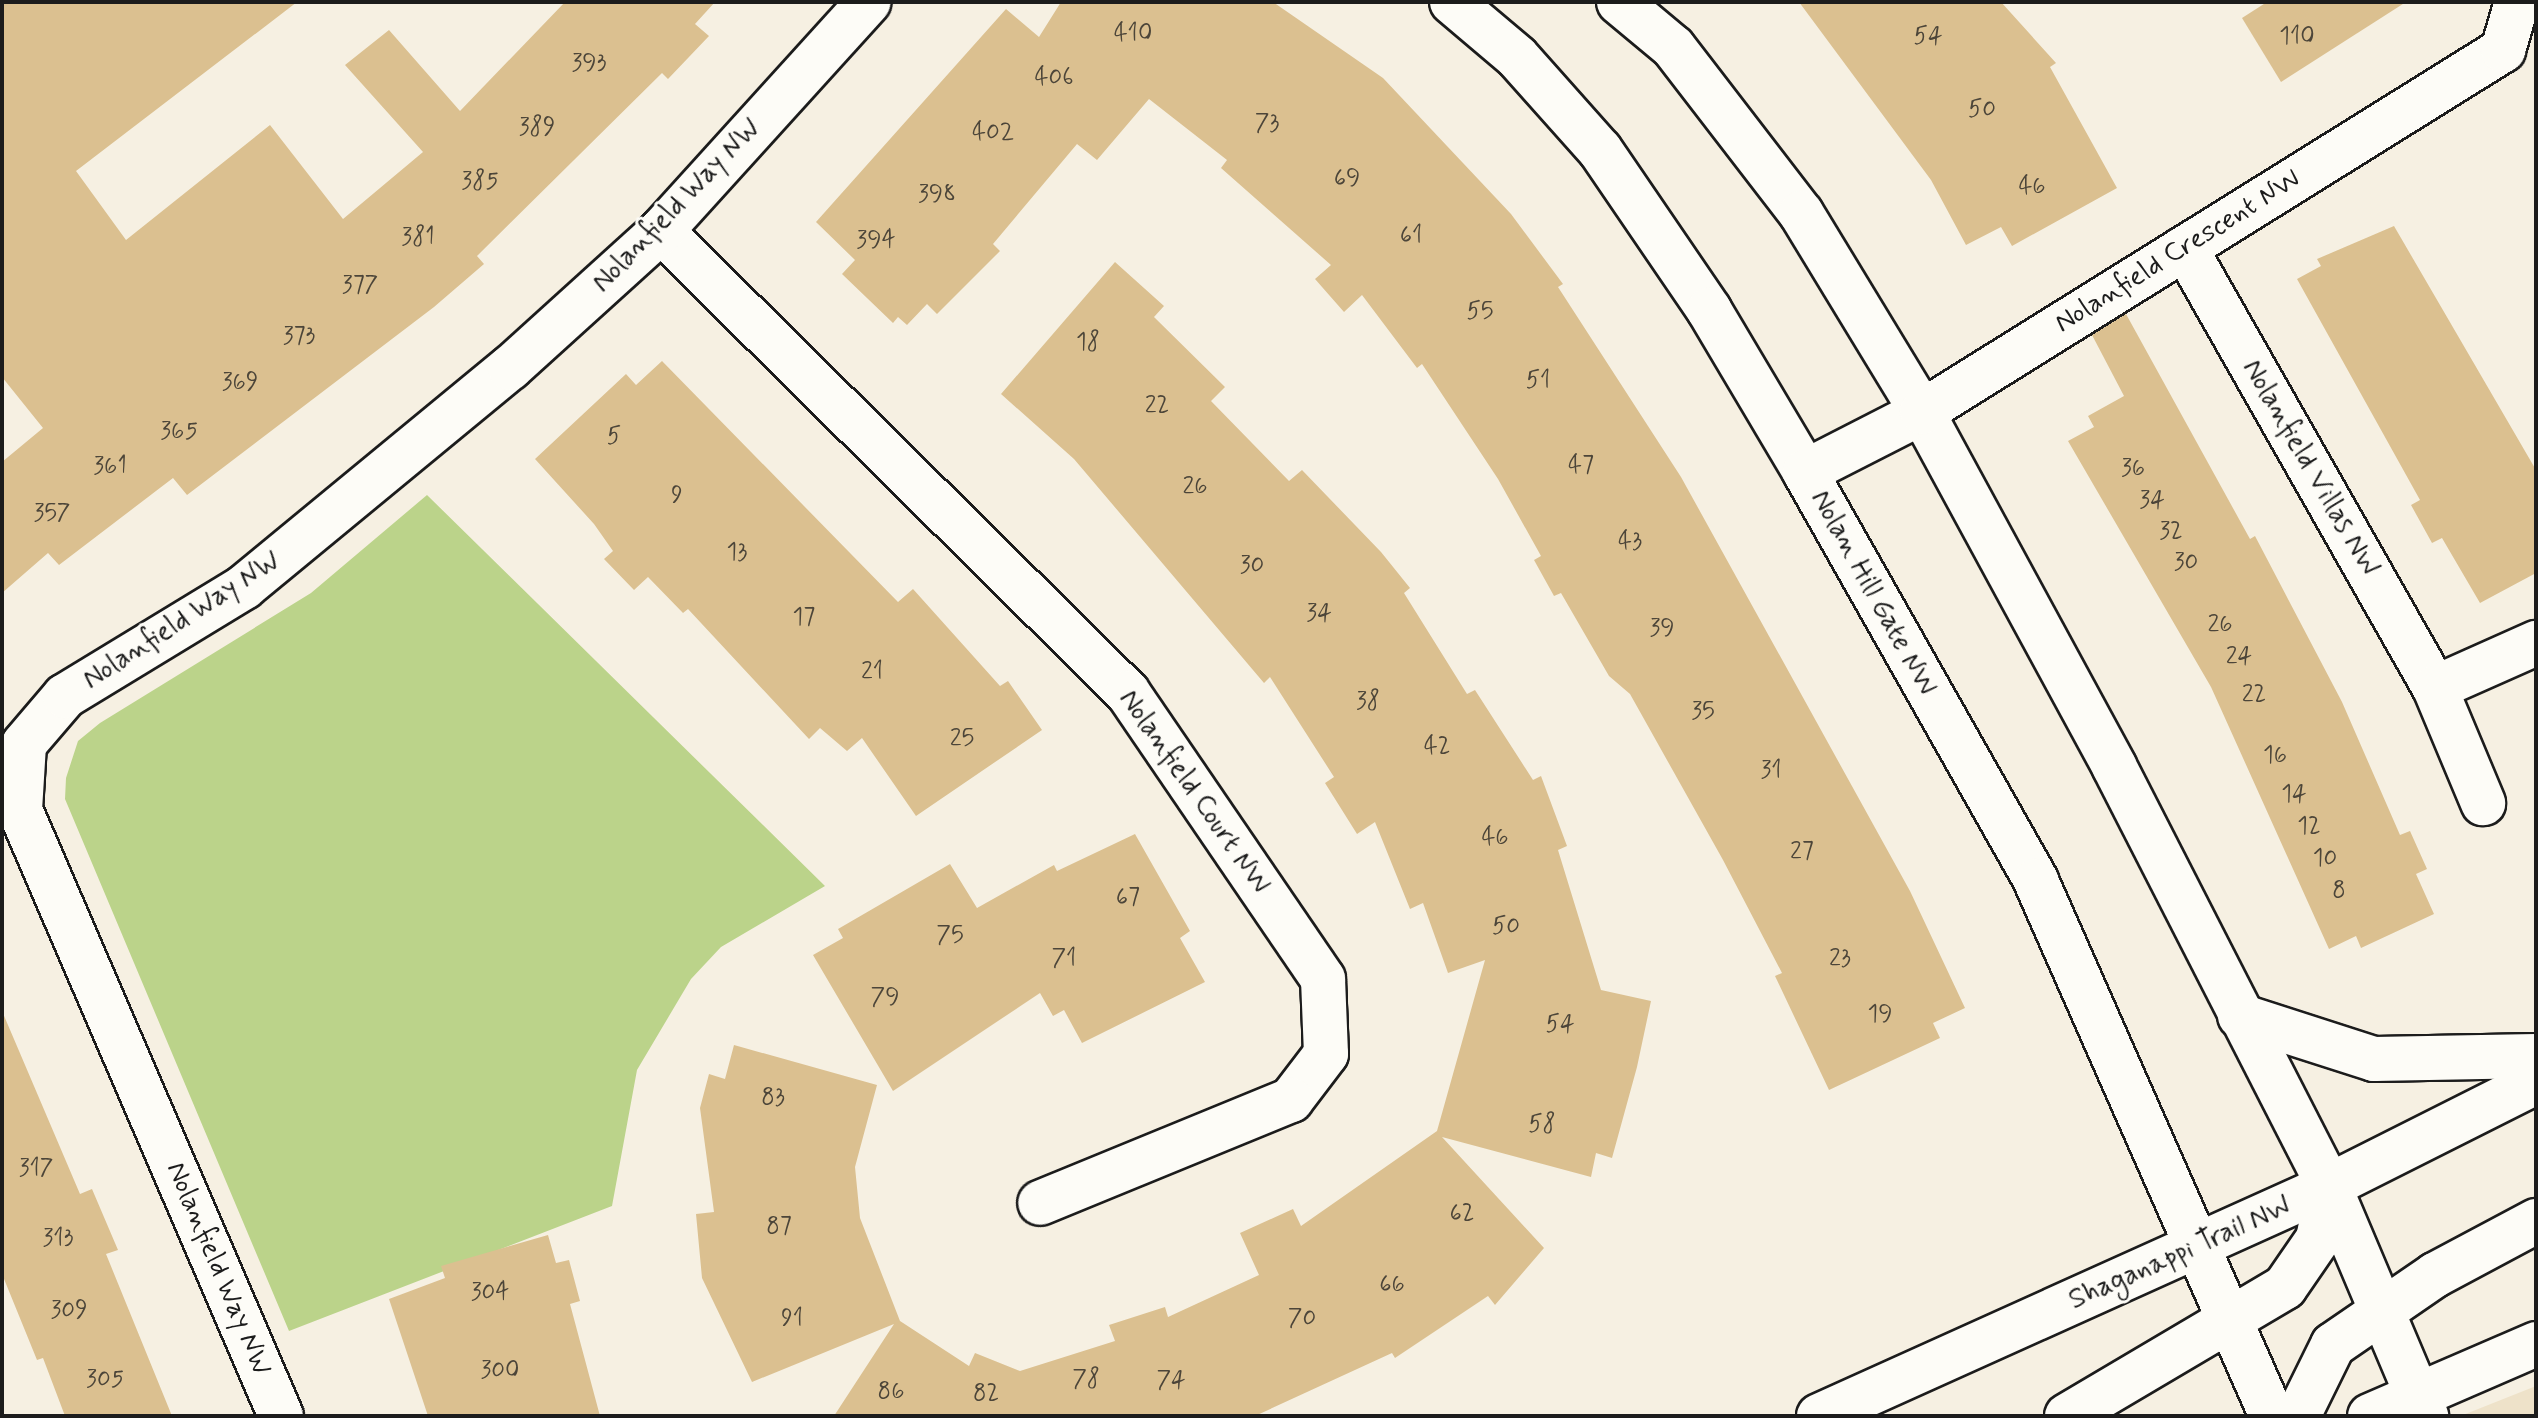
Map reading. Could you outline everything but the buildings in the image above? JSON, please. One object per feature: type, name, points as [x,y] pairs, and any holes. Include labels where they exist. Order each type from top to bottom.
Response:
[{"type":"street","name":"Nolanfield Way NW","points":[[281,1416],[20,810],[24,744],[65,696],[244,587],[384,479],[661,231],[869,2]]},
{"type":"street","name":"Nolan Hill Gate NW","points":[[1452,2],[1517,57],[1600,150],[1709,310],[1805,472],[2036,881],[2201,1245],[2272,1416]]},
{"type":"street","points":[[1619,2],[1673,47],[1801,213],[1922,412],[2329,1186],[2422,1406]]},
{"type":"street","name":"Nolanfield Crescent NW","points":[[1805,472],[1922,412],[2503,50],[2517,2]]},
{"type":"street","name":"Nolanfield Court NW","points":[[661,231],[1128,693],[1323,979],[1326,1054],[1291,1100],[1040,1203]]},
{"type":"street","name":"Nolanfield Villas NW","points":[[2185,248],[2435,688],[2483,803]]},
{"type":"street","points":[[2435,688],[2536,643]]},
{"type":"street","points":[[2240,1016],[2374,1059],[2536,1056]]},
{"type":"street","name":"Shaganappi Trail NW","points":[[1819,1416],[2329,1186],[2536,1082]]},
{"type":"street","points":[[2067,1416],[2234,1324],[2285,1287],[2318,1239],[2329,1186]]},
{"type":"street","points":[[2298,1416],[2333,1345],[2383,1308],[2536,1221]]},
{"type":"street","points":[[2370,1416],[2422,1406],[2536,1344]]},
{"type":"shaded area","points":[[2536,1386],[2536,1416],[2463,1416],[2463,1415]]},
{"type":"green space","points":[[427,495],[825,886],[721,947],[691,979],[637,1070],[612,1206],[289,1331],[65,799],[66,778],[78,741],[100,723],[311,593]]}]
